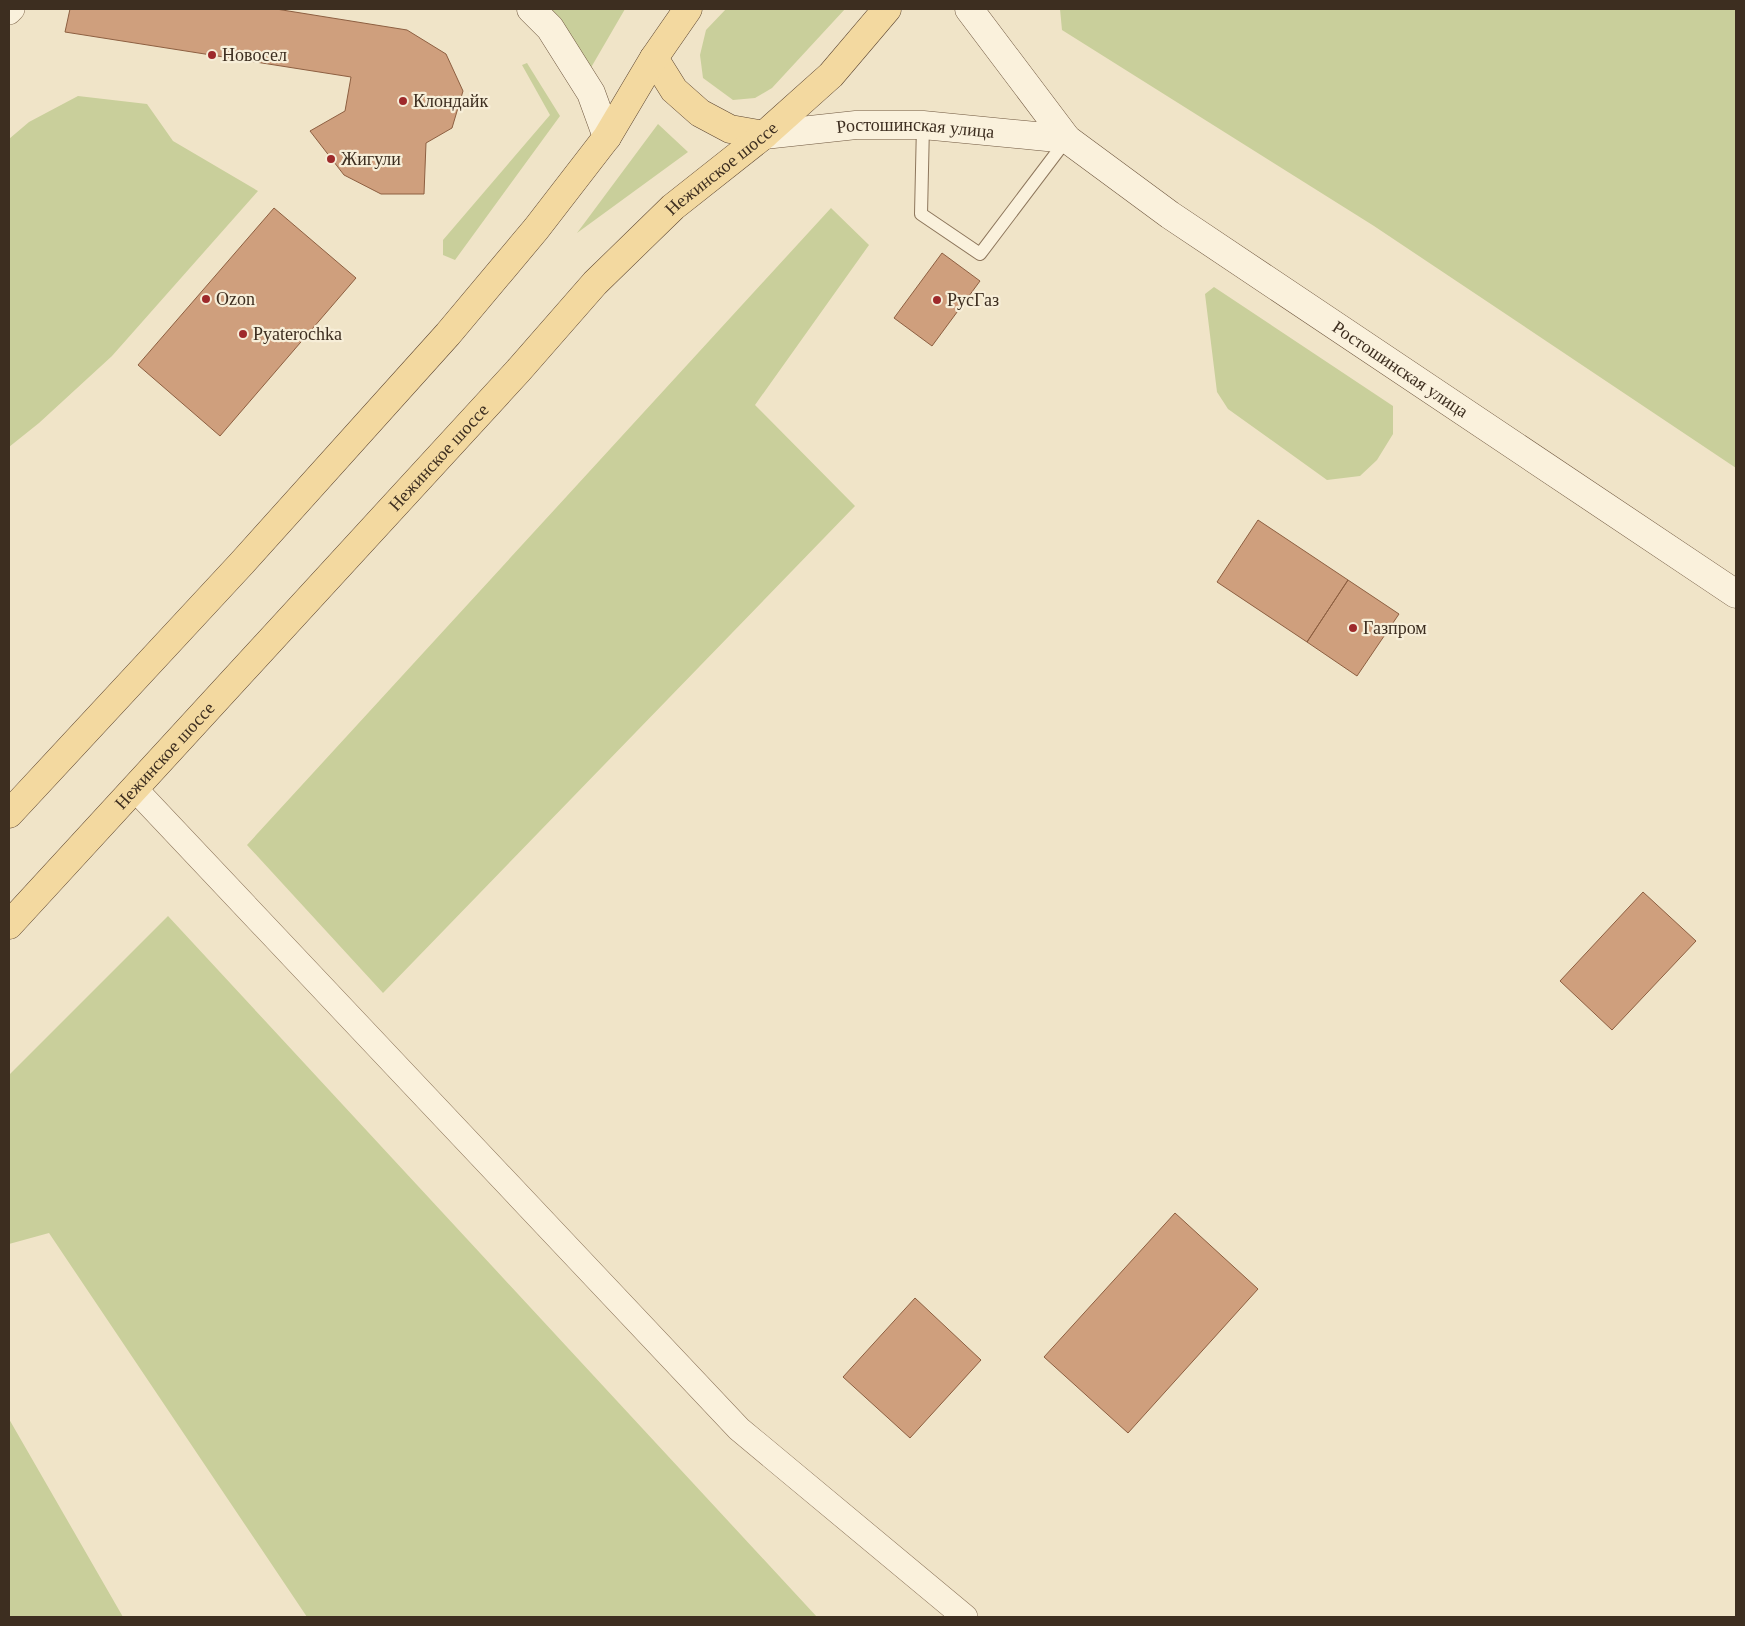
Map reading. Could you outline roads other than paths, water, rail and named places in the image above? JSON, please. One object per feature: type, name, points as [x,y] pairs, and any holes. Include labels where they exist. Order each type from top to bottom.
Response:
[{"type":"main road","points":[[531,9],[550,28],[591,93],[607,137]]},
{"type":"main road","points":[[9,814],[235,570],[448,334],[536,229],[607,137],[654,58],[688,9]]},
{"type":"main road","name":"Нежинское шоссе","points":[[9,925],[518,371],[595,283],[673,207],[764,135],[830,75],[887,9]]},
{"type":"main road","name":"Ростошинская улица","points":[[969,9],[1066,139],[1170,215],[1736,594]]},
{"type":"main road","points":[[654,58],[674,90],[700,113],[730,129],[764,135]]},
{"type":"main road","name":"Ростошинская улица","points":[[764,135],[856,125],[923,125],[1066,139]]},
{"type":"street","points":[[9,12],[12,9]]},
{"type":"street","points":[[134,788],[739,1429],[965,1617]]},
{"type":"lane","points":[[923,125],[920,214],[980,254],[1066,139]]},
{"type":"place","name":"Новосел","points":[[212,55]]},
{"type":"place","name":"Клондайк","points":[[403,101]]},
{"type":"place","name":"Жигули","points":[[331,159]]},
{"type":"place","name":"Ozon","points":[[206,299]]},
{"type":"place","name":"РусГаз","points":[[937,300]]},
{"type":"place","name":"Pyaterochka","points":[[243,334]]},
{"type":"place","name":"Газпром","points":[[1353,628]]}]
